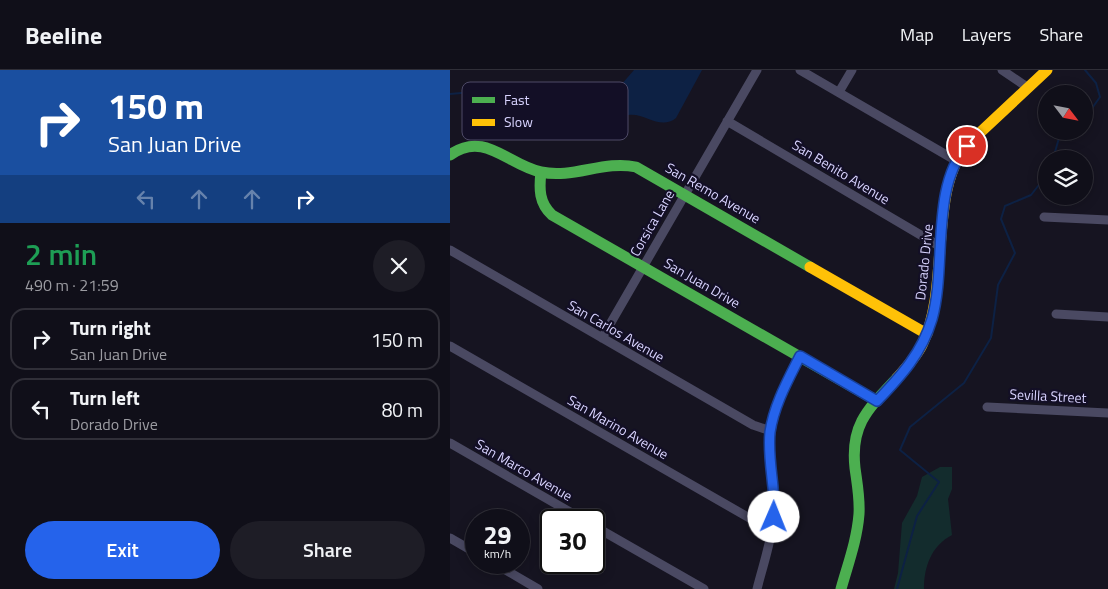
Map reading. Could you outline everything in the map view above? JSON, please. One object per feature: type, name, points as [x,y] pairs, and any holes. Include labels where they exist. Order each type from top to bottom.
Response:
[{"type":"street","name":"Corsica Lane","points":[[602,338],[757,70]]},
{"type":"street","points":[[800,70],[955,160]]},
{"type":"street","points":[[839,92],[852,70]]},
{"type":"street","points":[[1002,70],[1027,87]]},
{"type":"street","name":"Dorado Drive","points":[[841,589],[859,513],[859,494],[854,450],[855,435],[861,420],[911,364],[927,334],[935,303],[946,190],[955,160],[1027,87],[1047,70]]},
{"type":"street","name":"San Benito Avenue","points":[[727,121],[941,247]]},
{"type":"street","name":"San Remo Avenue","points":[[450,156],[459,148],[468,144],[486,148],[541,172],[568,174],[625,164],[641,169],[927,334]]},
{"type":"street","name":"San Juan Drive","points":[[541,172],[540,196],[548,211],[877,401]]},
{"type":"street","points":[[1044,216],[1108,220]]},
{"type":"street","name":"San Carlos Avenue","points":[[450,250],[753,425],[770,431]]},
{"type":"street","points":[[1056,314],[1108,317]]},
{"type":"street","name":"San Marino Avenue","points":[[450,346],[772,531]]},
{"type":"street","points":[[757,589],[772,531],[775,498],[770,431],[780,397],[800,356]]},
{"type":"street","name":"Sevilla Street","points":[[987,407],[1108,413]]},
{"type":"street","name":"San Marco Avenue","points":[[450,443],[565,509]]},
{"type":"street","points":[[605,532],[704,589]]},
{"type":"street","points":[[450,538],[465,547]]},
{"type":"street","points":[[512,574],[538,589]]},
{"type":"green space","points":[[940,467],[952,467],[952,489],[948,499],[952,535],[939,545],[930,558],[925,573],[924,589],[894,589],[898,573],[902,523],[917,496],[922,477]]},
{"type":"water","points":[[634,70],[702,70],[676,118],[664,123],[640,116],[628,115],[628,82],[624,82]]},
{"type":"waterway","points":[[1085,70],[1096,83],[1100,97],[1093,107]]},
{"type":"waterway","points":[[450,94],[462,93]]},
{"type":"waterway","points":[[1056,150],[1058,140]]},
{"type":"waterway","points":[[897,589],[917,516],[939,482],[900,450],[910,427],[964,383],[991,338],[998,285],[1015,253],[1001,219],[1005,206],[1031,195],[1038,186]]},
{"type":"traffic: fast","points":[[450,155],[462,148],[474,146],[485,148],[529,168],[553,174],[612,166],[636,167],[810,267]]},
{"type":"traffic: fast","points":[[541,172],[542,201],[552,215],[877,401]]},
{"type":"traffic: fast","points":[[841,589],[858,524],[859,496],[854,453],[859,428],[870,408],[897,378]]},
{"type":"traffic: slow","points":[[897,378],[920,349],[931,321],[936,294],[943,210],[948,185],[957,161],[970,142],[1047,70]]},
{"type":"traffic: slow","points":[[810,267],[927,334]]},
{"type":"route","points":[[774,517],[775,498],[770,431],[780,397],[800,356],[877,401],[911,364],[917,354],[927,334],[934,312],[946,190],[955,160],[967,146]]}]
